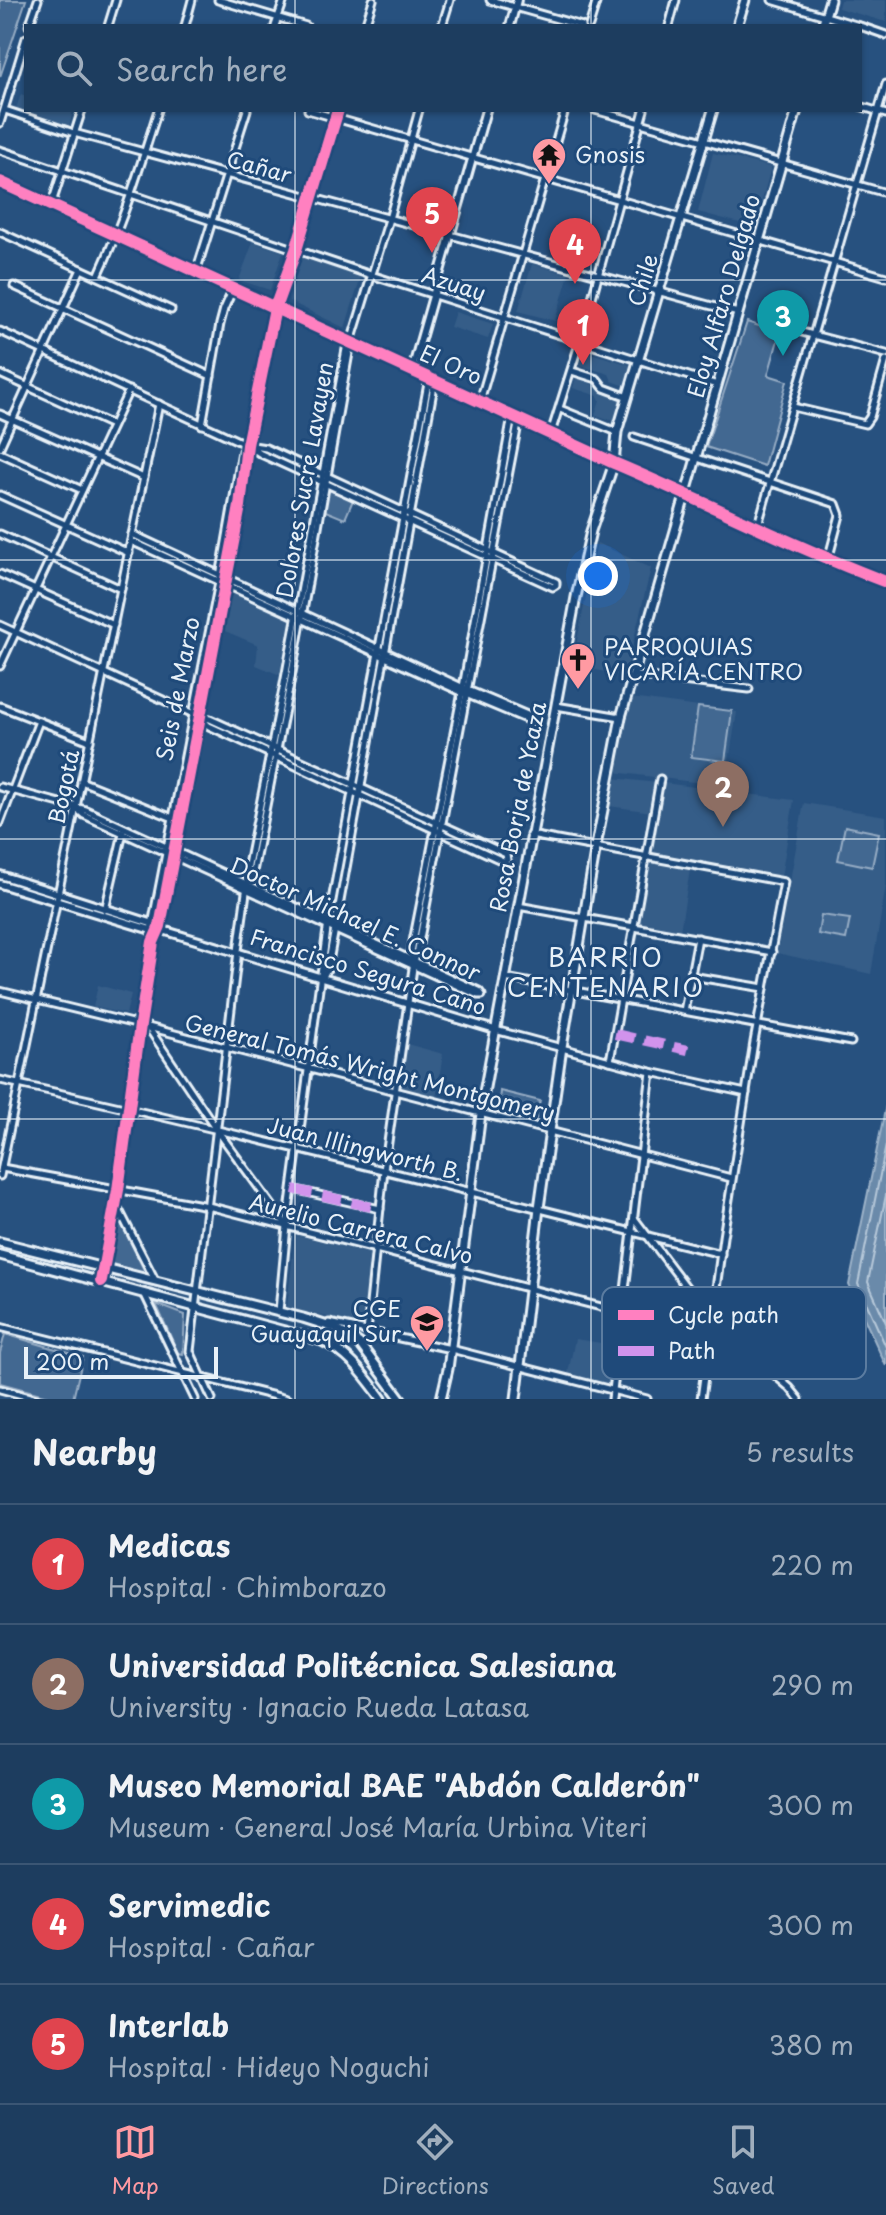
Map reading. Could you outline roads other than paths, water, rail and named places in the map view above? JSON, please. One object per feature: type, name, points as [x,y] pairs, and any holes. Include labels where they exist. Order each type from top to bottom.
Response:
[{"type":"main road","points":[[738,24],[745,0]]},
{"type":"main road","points":[[823,24],[830,0]]},
{"type":"main road","name":"Chile","points":[[614,463],[617,432],[712,112]]},
{"type":"main road","name":"Eloy Alfaro Delgado","points":[[516,1399],[562,1047],[621,717],[796,112]]},
{"type":"main road","name":"Rosa Borja de Ycaza","points":[[441,1399],[451,1349],[481,1113],[530,835],[591,531],[614,463]]},
{"type":"main road","points":[[0,1242],[279,1311],[351,1336],[401,1399]]},
{"type":"main road","points":[[0,1255],[322,1341],[338,1348],[354,1361],[382,1399]]},
{"type":"street","points":[[30,24],[38,0]]},
{"type":"street","points":[[109,24],[116,0]]},
{"type":"street","points":[[186,24],[192,0]]},
{"type":"street","points":[[218,0],[300,24]]},
{"type":"street","points":[[276,24],[284,0]]},
{"type":"street","points":[[366,24],[373,0]]},
{"type":"street","points":[[443,24],[450,0]]},
{"type":"street","points":[[490,0],[516,4],[576,24]]},
{"type":"street","points":[[590,24],[597,0]]},
{"type":"street","points":[[670,24],[676,0]]},
{"type":"street","points":[[772,0],[854,24]]},
{"type":"street","points":[[511,24],[516,4]]},
{"type":"street","points":[[862,27],[886,35]]},
{"type":"street","points":[[0,123],[24,45]]},
{"type":"street","points":[[757,528],[886,84]]},
{"type":"street","points":[[862,107],[886,114]]},
{"type":"street","name":"Cañar","points":[[5,110],[74,133],[738,313]]},
{"type":"street","points":[[51,206],[81,112]]},
{"type":"street","points":[[98,276],[117,235],[157,112]]},
{"type":"street","points":[[196,272],[246,112]]},
{"type":"street","points":[[315,112],[886,277]]},
{"type":"street","name":"Seis de Marzo","points":[[101,1281],[116,1204],[153,942],[237,505],[242,451],[247,445],[275,308],[296,250],[337,112]]},
{"type":"street","name":"Dolores Sucre Lavayen","points":[[212,1399],[190,1351],[247,870],[287,684],[346,349],[351,342],[389,219],[419,112]]},
{"type":"street","points":[[412,370],[485,112]]},
{"type":"street","points":[[480,401],[564,112]]},
{"type":"street","points":[[602,112],[886,193]]},
{"type":"street","points":[[551,433],[572,371],[643,112]]},
{"type":"street","name":"Azuay","points":[[0,150],[371,275],[717,386]]},
{"type":"street","name":"El Oro","points":[[0,182],[757,528],[886,582]]},
{"type":"street","points":[[0,232],[171,310]]},
{"type":"street","points":[[81,269],[0,450],[82,490]]},
{"type":"street","points":[[14,286],[211,376]]},
{"type":"street","points":[[202,425],[220,324],[233,289]]},
{"type":"street","points":[[771,324],[886,357],[870,417],[865,424],[793,407]]},
{"type":"street","points":[[0,331],[261,454],[556,582],[556,585],[553,587],[490,555]]},
{"type":"street","points":[[572,371],[597,379],[604,388],[628,397]]},
{"type":"street","points":[[0,374],[112,425]]},
{"type":"street","points":[[279,1311],[287,1226],[322,966],[432,379]]},
{"type":"street","points":[[0,666],[129,390]]},
{"type":"street","name":"Bogotá","points":[[0,1176],[159,404]]},
{"type":"street","points":[[560,409],[617,432]]},
{"type":"street","points":[[0,414],[144,478]]},
{"type":"street","points":[[367,1332],[384,1170],[413,964],[411,952],[452,761],[516,417]]},
{"type":"street","points":[[634,437],[836,504],[840,515],[828,560]]},
{"type":"street","points":[[0,495],[129,553]]},
{"type":"street","points":[[0,534],[121,589]]},
{"type":"street","points":[[132,538],[530,721],[533,721],[532,717],[465,691]]},
{"type":"street","points":[[0,574],[114,625]]},
{"type":"street","points":[[0,625],[197,716],[209,726],[274,751],[438,827],[506,854],[507,860],[503,861],[438,827]]},
{"type":"street","points":[[632,675],[749,689]]},
{"type":"street","points":[[0,706],[90,741]]},
{"type":"street","points":[[555,706],[621,717]]},
{"type":"street","points":[[0,823],[39,721]]},
{"type":"street","points":[[610,1061],[660,779]]},
{"type":"street","points":[[81,781],[176,820]]},
{"type":"street","name":"Doctor Michael E. Connor","points":[[0,787],[86,810],[247,888],[478,995],[482,995],[482,992],[413,964]]},
{"type":"street","name":"Doctor Michael E. Connor","points":[[76,808],[84,815],[123,833],[170,851]]},
{"type":"street","points":[[105,911],[123,833]]},
{"type":"street","points":[[530,835],[784,882],[757,1026],[717,1287]]},
{"type":"street","name":"Francisco Segura Cano","points":[[0,875],[57,897]]},
{"type":"street","name":"Francisco Segura Cano","points":[[0,884],[105,911],[495,1030],[651,1072],[746,1093]]},
{"type":"street","points":[[518,906],[772,952]]},
{"type":"street","points":[[684,1011],[698,938]]},
{"type":"street","points":[[691,976],[764,988]]},
{"type":"street","points":[[504,978],[851,1042]]},
{"type":"street","name":"General Tomás Wright Montgomery","points":[[0,991],[732,1178]]},
{"type":"street","points":[[141,1017],[217,1130],[287,1226]]},
{"type":"street","points":[[626,1287],[651,1072]]},
{"type":"street","name":"Juan Illingworth B.","points":[[0,1080],[298,1149],[721,1254]]},
{"type":"street","name":"Aurelio Carrera Calvo","points":[[2,1168],[208,1206],[602,1307]]},
{"type":"street","points":[[293,1189],[380,1209]]},
{"type":"street","points":[[116,1204],[156,1281]]},
{"type":"street","points":[[634,1218],[686,1287]]},
{"type":"street","points":[[143,1292],[195,1399]]},
{"type":"street","points":[[303,1318],[451,1349],[647,1399]]},
{"type":"street","points":[[0,1327],[287,1399]]},
{"type":"street","points":[[612,1399],[615,1379]]},
{"type":"street","points":[[701,1399],[704,1379]]},
{"type":"street","points":[[780,1379],[799,1399]]},
{"type":"street","points":[[0,1389],[37,1399]]},
{"type":"water","points":[[886,1105],[886,1366],[866,1322],[866,1287],[849,1285]]},
{"type":"place","name":"Gnosis","points":[[549,186]]},
{"type":"place","name":"Interlab","points":[[432,253]]},
{"type":"place","name":"Servimedic","points":[[575,284]]},
{"type":"place","name":"Museo Memorial BAE \"Abdón Calderón\"","points":[[783,356]]},
{"type":"place","name":"Medicas","points":[[583,365]]},
{"type":"place","name":"PARROQUIAS VICARÍA CENTRO","points":[[578,691]]},
{"type":"place","name":"Universidad Politécnica Salesiana","points":[[723,827]]},
{"type":"place","name":"CGE Guayaquil Sur","points":[[427,1353]]},
{"type":"district","name":"BARRIO CENTENARIO","points":[[606,973]]}]
